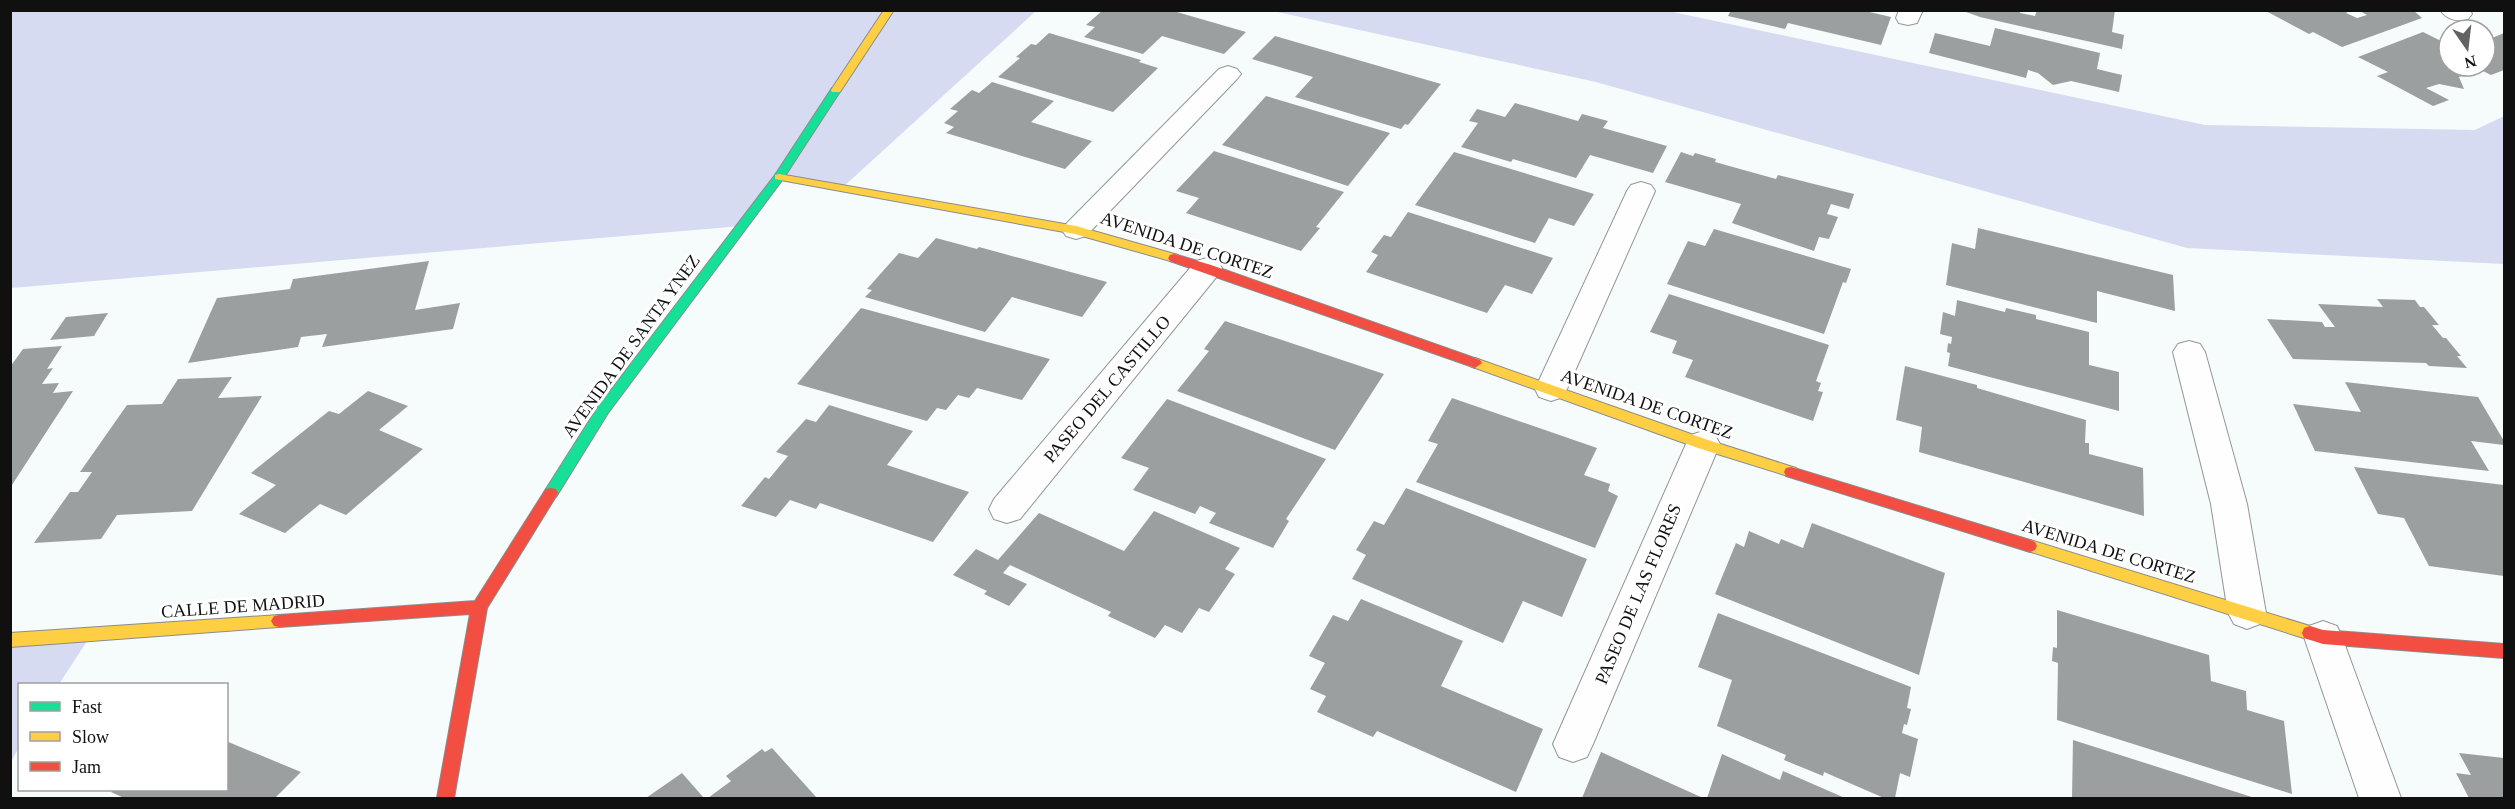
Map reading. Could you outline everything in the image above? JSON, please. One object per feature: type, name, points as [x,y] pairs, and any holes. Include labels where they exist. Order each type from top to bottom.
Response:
[{"type":"street","name":"AVENIDA DE SANTA YNEZ","points":[[445,798],[478,607],[603,410],[779,177],[889,10]]},
{"type":"street","points":[[1076,230],[1228,74]]},
{"type":"street","name":"AVENIDA DE CORTEZ","points":[[779,177],[1076,230],[1207,268],[1703,444],[2323,637],[2505,651]]},
{"type":"street","points":[[1551,389],[1641,191]]},
{"type":"street","name":"PASEO DEL CASTILLO","points":[[1007,509],[1207,268]]},
{"type":"street","points":[[2189,352],[2229,504],[2247,613]]},
{"type":"street","name":"PASEO DE LAS FLORES","points":[[1573,744],[1703,444]]},
{"type":"street","name":"CALLE DE MADRID","points":[[10,640],[478,607]]},
{"type":"street","points":[[2323,637],[2380,798]]},
{"type":"shaded area","points":[[11,11],[1036,11],[842,188],[779,177],[742,226],[11,288]]},
{"type":"shaded area","points":[[1273,11],[1668,11],[2205,125],[2475,130],[2504,116],[2504,264],[2187,248],[1596,82]]},
{"type":"shaded area","points":[[91,635],[60,683],[18,683],[18,749],[11,762],[11,640]]},
{"type":"building","points":[[1103,10],[1170,10],[1246,32],[1224,54],[1162,36],[1143,54],[1084,37],[1095,27],[1086,25]]},
{"type":"building","points":[[1731,10],[1861,10],[1891,17],[1881,45],[1788,23],[1785,29],[1728,16]]},
{"type":"building","points":[[1967,10],[2021,10],[2020,13],[2035,16],[2037,10],[2115,10],[2112,32],[2124,35],[2122,49],[1980,17],[1966,12]]},
{"type":"building","points":[[2264,10],[2351,10],[2346,13],[2357,18],[2367,15],[2358,10],[2413,10],[2422,18],[2342,47],[2313,32],[2309,34]]},
{"type":"building","points":[[1995,28],[2100,53],[2097,69],[2122,75],[2119,92],[2071,81],[2053,85],[2038,73],[2028,70],[2026,78],[1929,53],[1935,33],[1990,46]]},
{"type":"building","points":[[2423,32],[2437,39],[2437,78],[2459,78],[2464,89],[2439,84],[2426,88],[2449,100],[2433,106],[2377,76],[2388,72],[2358,57]]},
{"type":"building","points":[[1049,33],[1141,60],[1139,62],[1158,68],[1113,112],[998,77],[1020,58],[1016,57],[1031,44],[1036,45]]},
{"type":"building","points":[[2504,33],[2504,70],[2497,73],[2497,36]]},
{"type":"building","points":[[1275,36],[1441,84],[1408,125],[1405,124],[1401,129],[1295,97],[1313,77],[1252,59]]},
{"type":"building","points":[[992,82],[1054,101],[1031,122],[1092,141],[1065,169],[946,133],[954,127],[944,123],[958,111],[950,109],[972,90],[979,93]]},
{"type":"building","points":[[1266,96],[1390,133],[1348,186],[1222,145]]},
{"type":"building","points":[[1515,103],[1578,121],[1582,114],[1608,121],[1603,128],[1667,146],[1653,173],[1590,155],[1576,178],[1513,159],[1511,162],[1461,147],[1478,123],[1469,121],[1477,109],[1505,117]]},
{"type":"building","points":[[1214,151],[1344,192],[1316,227],[1320,228],[1301,251],[1186,213],[1199,198],[1176,191]]},
{"type":"building","points":[[1454,152],[1594,194],[1574,226],[1549,218],[1535,243],[1415,205]]},
{"type":"building","points":[[1681,152],[1693,156],[1695,153],[1716,159],[1715,162],[1776,179],[1778,175],[1854,194],[1849,209],[1831,204],[1827,214],[1838,217],[1829,239],[1819,237],[1814,251],[1732,223],[1741,204],[1665,182]]},
{"type":"building","points":[[1408,212],[1553,258],[1532,294],[1505,285],[1487,313],[1366,272],[1378,255],[1371,252],[1384,235],[1391,237]]},
{"type":"building","points":[[1978,228],[2173,275],[2175,311],[2097,291],[2097,323],[1946,285],[1952,243],[1975,249]]},
{"type":"building","points":[[1714,229],[1851,269],[1846,283],[1843,282],[1824,334],[1667,284],[1688,241],[1705,246]]},
{"type":"building","points":[[936,238],[977,249],[979,247],[1107,282],[1082,317],[1012,297],[985,332],[865,297],[872,290],[867,289],[899,253],[918,258]]},
{"type":"building","points":[[429,261],[415,310],[460,303],[453,329],[322,347],[327,334],[301,337],[298,347],[188,363],[217,298],[290,289],[293,279]]},
{"type":"building","points":[[1669,294],[1829,345],[1816,381],[1821,383],[1818,391],[1823,392],[1813,421],[1685,377],[1693,360],[1672,353],[1677,341],[1650,332]]},
{"type":"building","points":[[2377,299],[2415,300],[2439,325],[2432,325],[2461,356],[2457,356],[2467,368],[2429,366],[2426,363],[2293,359],[2267,319],[2322,322],[2325,327],[2335,327],[2318,304],[2383,307]]},
{"type":"building","points":[[1957,300],[2005,312],[2006,308],[2036,315],[2036,319],[2089,332],[2089,365],[2119,372],[2119,411],[1948,366],[1950,353],[1947,352],[1948,343],[1951,344],[1952,337],[1940,334],[1943,312],[1955,316]]},
{"type":"building","points":[[861,308],[1050,359],[1022,400],[977,388],[969,398],[958,395],[946,410],[937,408],[927,421],[797,384]]},
{"type":"building","points":[[108,313],[94,336],[50,340],[66,317]]},
{"type":"building","points":[[1225,321],[1384,374],[1335,450],[1177,391],[1209,351],[1204,349]]},
{"type":"building","points":[[62,346],[47,369],[53,368],[42,384],[59,383],[53,393],[73,391],[10,488],[10,367],[23,349]]},
{"type":"building","points":[[1905,366],[1977,385],[1977,388],[2086,420],[2085,443],[2089,443],[2089,454],[2143,468],[2144,516],[1919,452],[1922,427],[1896,420]]},
{"type":"building","points":[[232,377],[218,398],[262,396],[192,511],[117,515],[101,539],[34,543],[70,492],[78,492],[92,472],[80,472],[127,405],[162,404],[178,379]]},
{"type":"building","points":[[2345,382],[2478,397],[2504,441],[2504,445],[2471,441],[2489,471],[2315,451],[2293,404],[2361,412]]},
{"type":"building","points":[[368,391],[408,406],[379,430],[423,449],[346,515],[320,504],[285,533],[239,514],[276,485],[251,473],[329,411],[339,414]]},
{"type":"building","points":[[1452,398],[1597,448],[1584,475],[1610,484],[1608,491],[1618,496],[1595,548],[1416,482],[1438,444],[1428,441]]},
{"type":"building","points":[[1167,399],[1326,459],[1286,519],[1289,521],[1273,548],[1209,523],[1216,513],[1200,506],[1195,514],[1133,490],[1149,468],[1121,458]]},
{"type":"building","points":[[829,405],[913,431],[887,465],[969,492],[933,542],[820,503],[816,509],[790,500],[776,517],[741,506],[765,477],[769,479],[788,456],[776,452],[806,419],[816,422]]},
{"type":"building","points":[[2354,467],[2504,485],[2504,576],[2429,566],[2404,518],[2378,514]]},
{"type":"building","points":[[1406,488],[1587,559],[1562,617],[1523,601],[1503,643],[1352,579],[1366,555],[1356,550],[1374,521],[1384,525]]},
{"type":"building","points":[[1154,511],[1240,548],[1225,569],[1235,574],[1209,612],[1199,608],[1182,633],[1165,625],[1155,638],[1108,616],[1111,612],[1010,565],[1003,573],[1027,584],[1009,606],[984,594],[987,591],[953,575],[976,549],[998,560],[1039,513],[1124,551]]},
{"type":"building","points":[[1812,523],[1945,573],[1919,675],[1715,594],[1736,543],[1744,547],[1749,531],[1779,544],[1781,539],[1803,548]]},
{"type":"building","points":[[1361,599],[1463,641],[1441,686],[1543,729],[1516,792],[1377,731],[1373,737],[1317,712],[1326,696],[1310,689],[1325,663],[1309,656],[1333,615],[1348,621]]},
{"type":"building","points":[[2057,610],[2209,655],[2211,681],[2246,691],[2247,710],[2284,721],[2292,794],[2057,720],[2058,663],[2052,661],[2053,647],[2057,648]]},
{"type":"building","points":[[1718,613],[1911,687],[1907,708],[1911,709],[1907,725],[1904,724],[1902,733],[1918,739],[1910,777],[1900,773],[1895,798],[1884,798],[1824,772],[1823,776],[1784,760],[1786,755],[1717,726],[1732,680],[1698,667]]},
{"type":"building","points":[[2073,740],[2255,798],[2072,798]]},
{"type":"building","points":[[228,742],[301,772],[275,798],[124,798],[111,792],[228,791]]},
{"type":"building","points":[[772,748],[817,798],[708,798],[731,781],[726,776],[762,749],[765,752]]},
{"type":"building","points":[[1601,752],[1703,798],[1582,798]]},
{"type":"building","points":[[2459,753],[2504,758],[2504,798],[2469,798],[2456,773],[2471,775]]},
{"type":"building","points":[[1722,754],[1780,780],[1783,771],[1845,798],[1707,798]]},
{"type":"building","points":[[682,773],[704,798],[646,798]]},
{"type":"traffic: fast","points":[[551,493],[603,410],[779,177],[836,90]]},
{"type":"traffic: slow","points":[[836,90],[889,10]]},
{"type":"traffic: slow","points":[[779,177],[1076,230],[1174,258]]},
{"type":"traffic: slow","points":[[1475,363],[1703,444],[1791,472]]},
{"type":"traffic: slow","points":[[2030,546],[2310,633]]},
{"type":"traffic: slow","points":[[10,640],[279,621]]},
{"type":"traffic: jam","points":[[1174,258],[1475,363]]},
{"type":"traffic: jam","points":[[1791,472],[2030,546]]},
{"type":"traffic: jam","points":[[445,798],[479,607],[551,493]]},
{"type":"traffic: jam","points":[[279,621],[479,607]]},
{"type":"traffic: jam","points":[[2310,633],[2323,637],[2504,651]]}]
